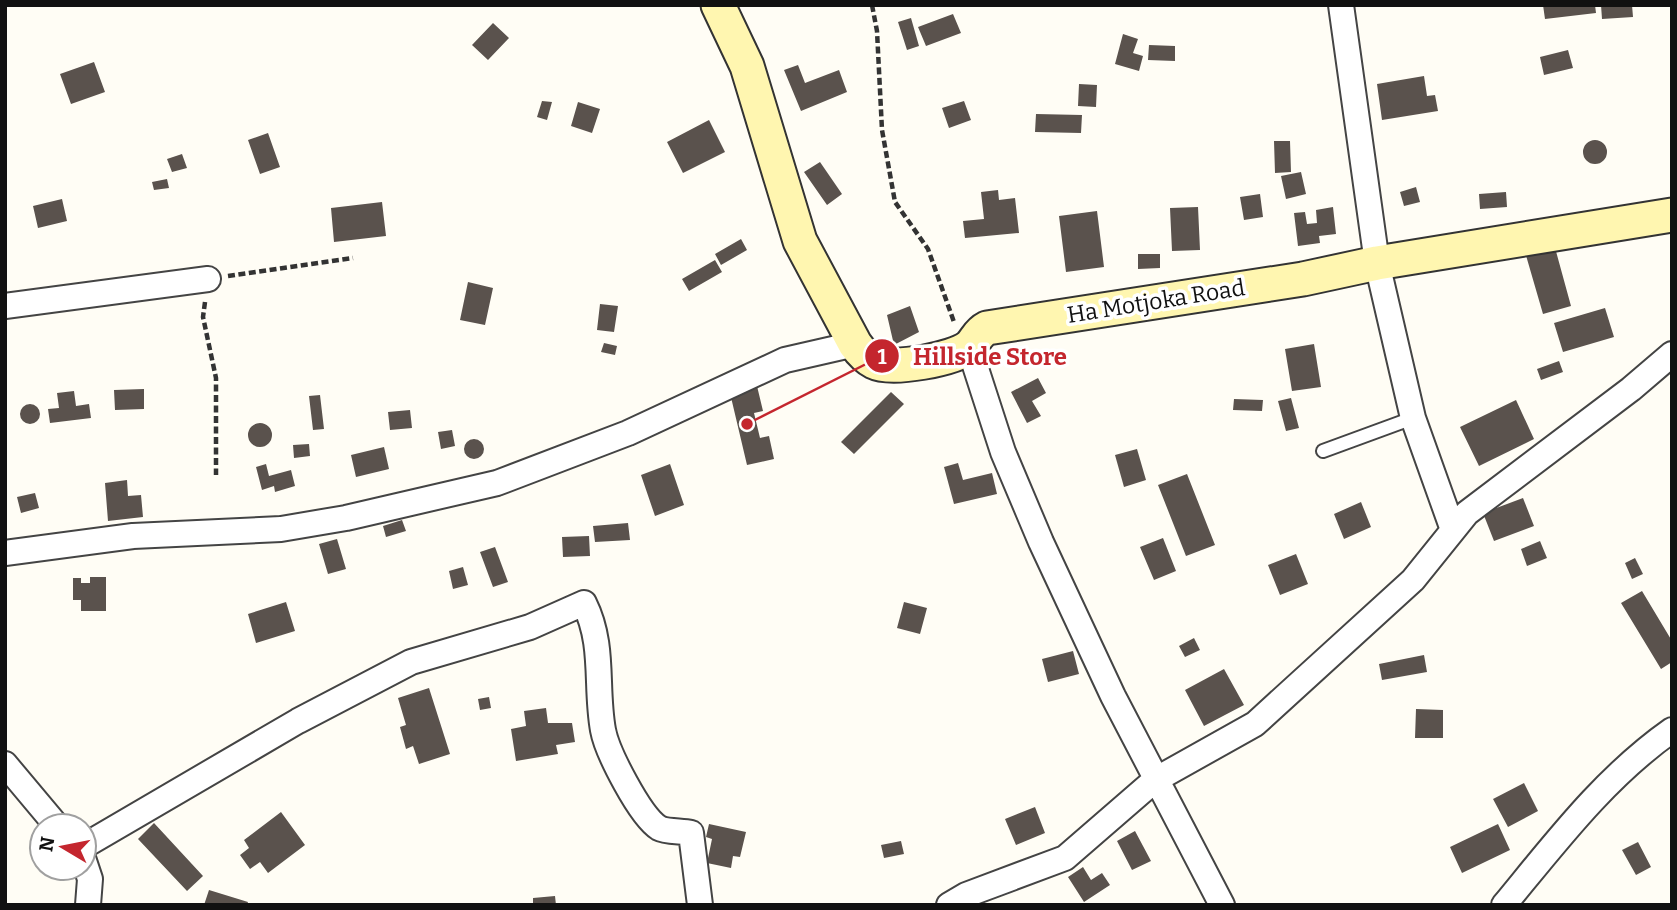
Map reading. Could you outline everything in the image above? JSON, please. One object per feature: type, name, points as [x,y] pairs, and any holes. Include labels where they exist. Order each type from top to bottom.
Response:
[{"type":"street","name":"Ha Motjoka Road","points":[[718,5],[747,66],[800,241],[855,344],[863,354],[882,365],[930,361],[969,346],[978,333],[987,328],[1303,279],[1377,263],[1672,215]]},
{"type":"street","points":[[1334,6],[1347,36],[1377,263],[1413,418],[1453,530]]},
{"type":"street","points":[[5,306],[208,279]]},
{"type":"street","points":[[5,553],[133,536],[281,529],[346,518],[497,483],[628,433],[785,360],[855,344]]},
{"type":"street","points":[[969,346],[1003,452],[1036,529],[1155,780],[1222,905]]},
{"type":"street","points":[[949,905],[966,895],[1065,858],[1155,780],[1255,724],[1413,580],[1467,513],[1631,389],[1672,354]]},
{"type":"street","points":[[98,838],[298,721],[411,662],[530,627],[584,603],[594,627],[600,659],[603,732],[636,804],[660,829],[691,833],[701,905]]},
{"type":"street","points":[[1504,905],[1577,818],[1636,755],[1672,730]]},
{"type":"street","points":[[5,764],[45,812]]},
{"type":"street","points":[[88,905],[89,882]]},
{"type":"lane","points":[[1322,451],[1413,418]]},
{"type":"path","points":[[872,5],[877,31],[882,130],[895,202],[928,250],[954,321],[969,346]]},
{"type":"path","points":[[216,475],[216,378],[204,317],[208,279],[353,258]]},
{"type":"building","points":[[1543,5],[1595,5],[1596,13],[1545,19]]},
{"type":"building","points":[[1601,5],[1632,5],[1633,17],[1602,19]]},
{"type":"building","points":[[953,14],[961,33],[926,46],[918,27]]},
{"type":"building","points":[[911,18],[919,46],[907,50],[898,22]]},
{"type":"building","points":[[493,23],[509,38],[488,60],[472,45]]},
{"type":"building","points":[[1123,34],[1138,39],[1133,53],[1143,56],[1139,71],[1115,64]]},
{"type":"building","points":[[1149,45],[1175,46],[1175,61],[1148,60]]},
{"type":"building","points":[[1568,50],[1573,68],[1544,75],[1540,57]]},
{"type":"building","points":[[94,62],[105,92],[71,104],[60,74]]},
{"type":"building","points":[[798,65],[805,83],[839,70],[847,92],[801,111],[784,70]]},
{"type":"building","points":[[1424,76],[1427,96],[1435,95],[1438,111],[1382,120],[1377,84]]},
{"type":"building","points":[[1079,84],[1097,85],[1096,107],[1078,106]]},
{"type":"building","points":[[542,101],[552,102],[547,120],[537,117]]},
{"type":"building","points":[[964,101],[971,120],[949,128],[942,108]]},
{"type":"building","points":[[578,102],[600,109],[592,133],[571,126]]},
{"type":"building","points":[[1036,114],[1082,115],[1081,133],[1035,132]]},
{"type":"building","points":[[709,120],[725,152],[683,173],[667,142]]},
{"type":"building","points":[[268,133],[280,167],[260,174],[248,140]]},
{"type":"building","points":[[1595,140],[1606,147],[1607,152],[1600,163],[1595,164],[1584,157],[1583,152],[1590,141]]},
{"type":"building","points":[[1274,141],[1290,141],[1291,172],[1275,173]]},
{"type":"building","points":[[182,154],[187,168],[172,172],[167,159]]},
{"type":"building","points":[[820,162],[842,194],[827,205],[804,172]]},
{"type":"building","points":[[1301,172],[1306,194],[1286,199],[1281,176]]},
{"type":"building","points":[[167,179],[169,188],[154,190],[152,182]]},
{"type":"building","points":[[1416,187],[1420,202],[1404,206],[1400,192]]},
{"type":"building","points":[[998,190],[999,200],[1015,198],[1019,233],[965,238],[963,221],[984,219],[981,192]]},
{"type":"building","points":[[1506,192],[1507,207],[1480,209],[1479,194]]},
{"type":"building","points":[[1260,194],[1263,217],[1244,220],[1240,197]]},
{"type":"building","points":[[62,199],[67,221],[38,228],[33,206]]},
{"type":"building","points":[[382,202],[386,236],[334,242],[331,208]]},
{"type":"building","points":[[1198,207],[1200,250],[1172,251],[1170,208]]},
{"type":"building","points":[[1333,207],[1336,234],[1319,236],[1320,243],[1298,246],[1294,213],[1305,212],[1307,224],[1317,223],[1316,210]]},
{"type":"building","points":[[1097,211],[1104,267],[1066,272],[1059,216]]},
{"type":"building","points":[[741,239],[747,250],[721,265],[715,254]]},
{"type":"building","points":[[1554,244],[1571,306],[1543,314],[1525,252]]},
{"type":"building","points":[[1138,254],[1160,254],[1160,268],[1138,269]]},
{"type":"building","points":[[715,260],[722,272],[689,291],[682,279]]},
{"type":"building","points":[[468,282],[493,288],[485,325],[460,320]]},
{"type":"building","points":[[600,304],[618,306],[614,332],[597,330]]},
{"type":"building","points":[[910,306],[919,332],[894,345],[887,315]]},
{"type":"building","points":[[1605,308],[1614,337],[1563,352],[1554,323]]},
{"type":"building","points":[[604,343],[617,346],[615,355],[601,352]]},
{"type":"building","points":[[1314,344],[1321,387],[1292,391],[1285,349]]},
{"type":"building","points":[[1559,361],[1563,372],[1541,380],[1537,369]]},
{"type":"building","points":[[1038,378],[1046,393],[1032,401],[1041,416],[1027,423],[1011,392]]},
{"type":"building","points":[[757,386],[763,411],[754,413],[760,438],[769,436],[774,459],[747,465],[730,393]]},
{"type":"building","points":[[144,389],[144,409],[115,410],[114,390]]},
{"type":"building","points":[[74,391],[76,406],[89,404],[91,418],[50,423],[48,409],[59,408],[57,393]]},
{"type":"building","points":[[891,392],[904,404],[854,454],[841,442]]},
{"type":"building","points":[[320,395],[324,429],[313,430],[309,396]]},
{"type":"building","points":[[1291,398],[1299,428],[1286,431],[1278,401]]},
{"type":"building","points":[[1234,399],[1263,400],[1262,411],[1233,410]]},
{"type":"building","points":[[1516,400],[1534,439],[1479,466],[1460,427]]},
{"type":"building","points":[[30,404],[37,407],[40,414],[37,421],[30,424],[23,421],[20,414],[23,407]]},
{"type":"building","points":[[410,410],[412,428],[390,430],[388,412]]},
{"type":"building","points":[[260,423],[269,426],[272,435],[269,444],[260,447],[251,444],[248,435],[251,426]]},
{"type":"building","points":[[452,430],[455,446],[441,449],[438,432]]},
{"type":"building","points":[[474,439],[481,442],[484,449],[481,456],[474,459],[467,456],[464,449],[467,442]]},
{"type":"building","points":[[309,444],[310,456],[294,458],[293,445]]},
{"type":"building","points":[[384,447],[389,469],[356,477],[351,455]]},
{"type":"building","points":[[1137,449],[1146,480],[1124,487],[1115,455]]},
{"type":"building","points":[[958,463],[963,480],[992,473],[997,494],[954,504],[944,467]]},
{"type":"building","points":[[266,464],[269,476],[291,470],[295,486],[275,492],[274,486],[262,490],[256,467]]},
{"type":"building","points":[[670,464],[684,505],[655,516],[641,475]]},
{"type":"building","points":[[1187,474],[1215,545],[1186,556],[1158,485]]},
{"type":"building","points":[[127,480],[128,496],[141,495],[143,517],[108,521],[105,483]]},
{"type":"building","points":[[35,493],[39,508],[21,513],[17,497]]},
{"type":"building","points":[[1523,498],[1534,526],[1494,541],[1483,513]]},
{"type":"building","points":[[1361,502],[1371,527],[1344,539],[1334,514]]},
{"type":"building","points":[[402,520],[406,531],[386,537],[383,526]]},
{"type":"building","points":[[628,523],[630,540],[595,542],[593,526]]},
{"type":"building","points":[[589,536],[590,556],[563,557],[562,537]]},
{"type":"building","points":[[1163,538],[1176,571],[1154,580],[1140,547]]},
{"type":"building","points":[[337,539],[346,569],[328,574],[319,544]]},
{"type":"building","points":[[1540,541],[1547,558],[1527,566],[1521,549]]},
{"type":"building","points":[[495,547],[508,582],[493,587],[480,552]]},
{"type":"building","points":[[1296,554],[1308,584],[1280,595],[1268,565]]},
{"type":"building","points":[[1635,558],[1643,574],[1632,579],[1625,563]]},
{"type":"building","points":[[463,567],[468,585],[453,589],[449,571]]},
{"type":"building","points":[[90,577],[106,577],[106,611],[81,611],[81,600],[73,600],[73,578],[81,578],[81,583],[90,583]]},
{"type":"building","points":[[1642,591],[1672,641],[1672,662],[1661,669],[1621,603]]},
{"type":"building","points":[[286,602],[295,631],[256,643],[248,614]]},
{"type":"building","points":[[904,602],[927,608],[920,634],[897,628]]},
{"type":"building","points":[[1194,638],[1200,650],[1185,657],[1179,646]]},
{"type":"building","points":[[1073,651],[1079,674],[1048,682],[1042,659]]},
{"type":"building","points":[[1424,655],[1427,672],[1382,680],[1379,664]]},
{"type":"building","points":[[1224,669],[1244,705],[1204,726],[1185,690]]},
{"type":"building","points":[[429,688],[450,754],[419,764],[413,746],[406,749],[400,727],[406,725],[398,698]]},
{"type":"building","points":[[489,697],[491,708],[480,710],[478,699]]},
{"type":"building","points":[[546,708],[548,723],[572,723],[575,742],[556,745],[558,754],[516,761],[511,729],[526,726],[524,711]]},
{"type":"building","points":[[1416,709],[1443,710],[1443,738],[1415,738]]},
{"type":"building","points":[[1524,783],[1538,811],[1508,827],[1493,799]]},
{"type":"building","points":[[1035,807],[1045,833],[1016,845],[1005,819]]},
{"type":"building","points":[[281,812],[305,845],[268,873],[260,862],[250,869],[240,855],[249,848],[244,840]]},
{"type":"building","points":[[154,823],[203,876],[187,891],[138,839]]},
{"type":"building","points":[[709,824],[746,832],[740,857],[733,856],[731,868],[707,863],[712,839],[706,837]]},
{"type":"building","points":[[1498,824],[1510,850],[1462,873],[1450,847]]},
{"type":"building","points":[[1135,831],[1151,861],[1132,870],[1117,841]]},
{"type":"building","points":[[901,841],[904,854],[884,858],[881,845]]},
{"type":"building","points":[[1638,842],[1651,867],[1636,875],[1622,850]]},
{"type":"building","points":[[1083,867],[1091,880],[1102,873],[1110,885],[1084,902],[1068,877]]},
{"type":"building","points":[[209,890],[248,902],[247,905],[204,905]]},
{"type":"building","points":[[555,896],[556,905],[533,905],[533,898]]},
{"type":"place","name":"Hillside Store","points":[[747,424]]}]
